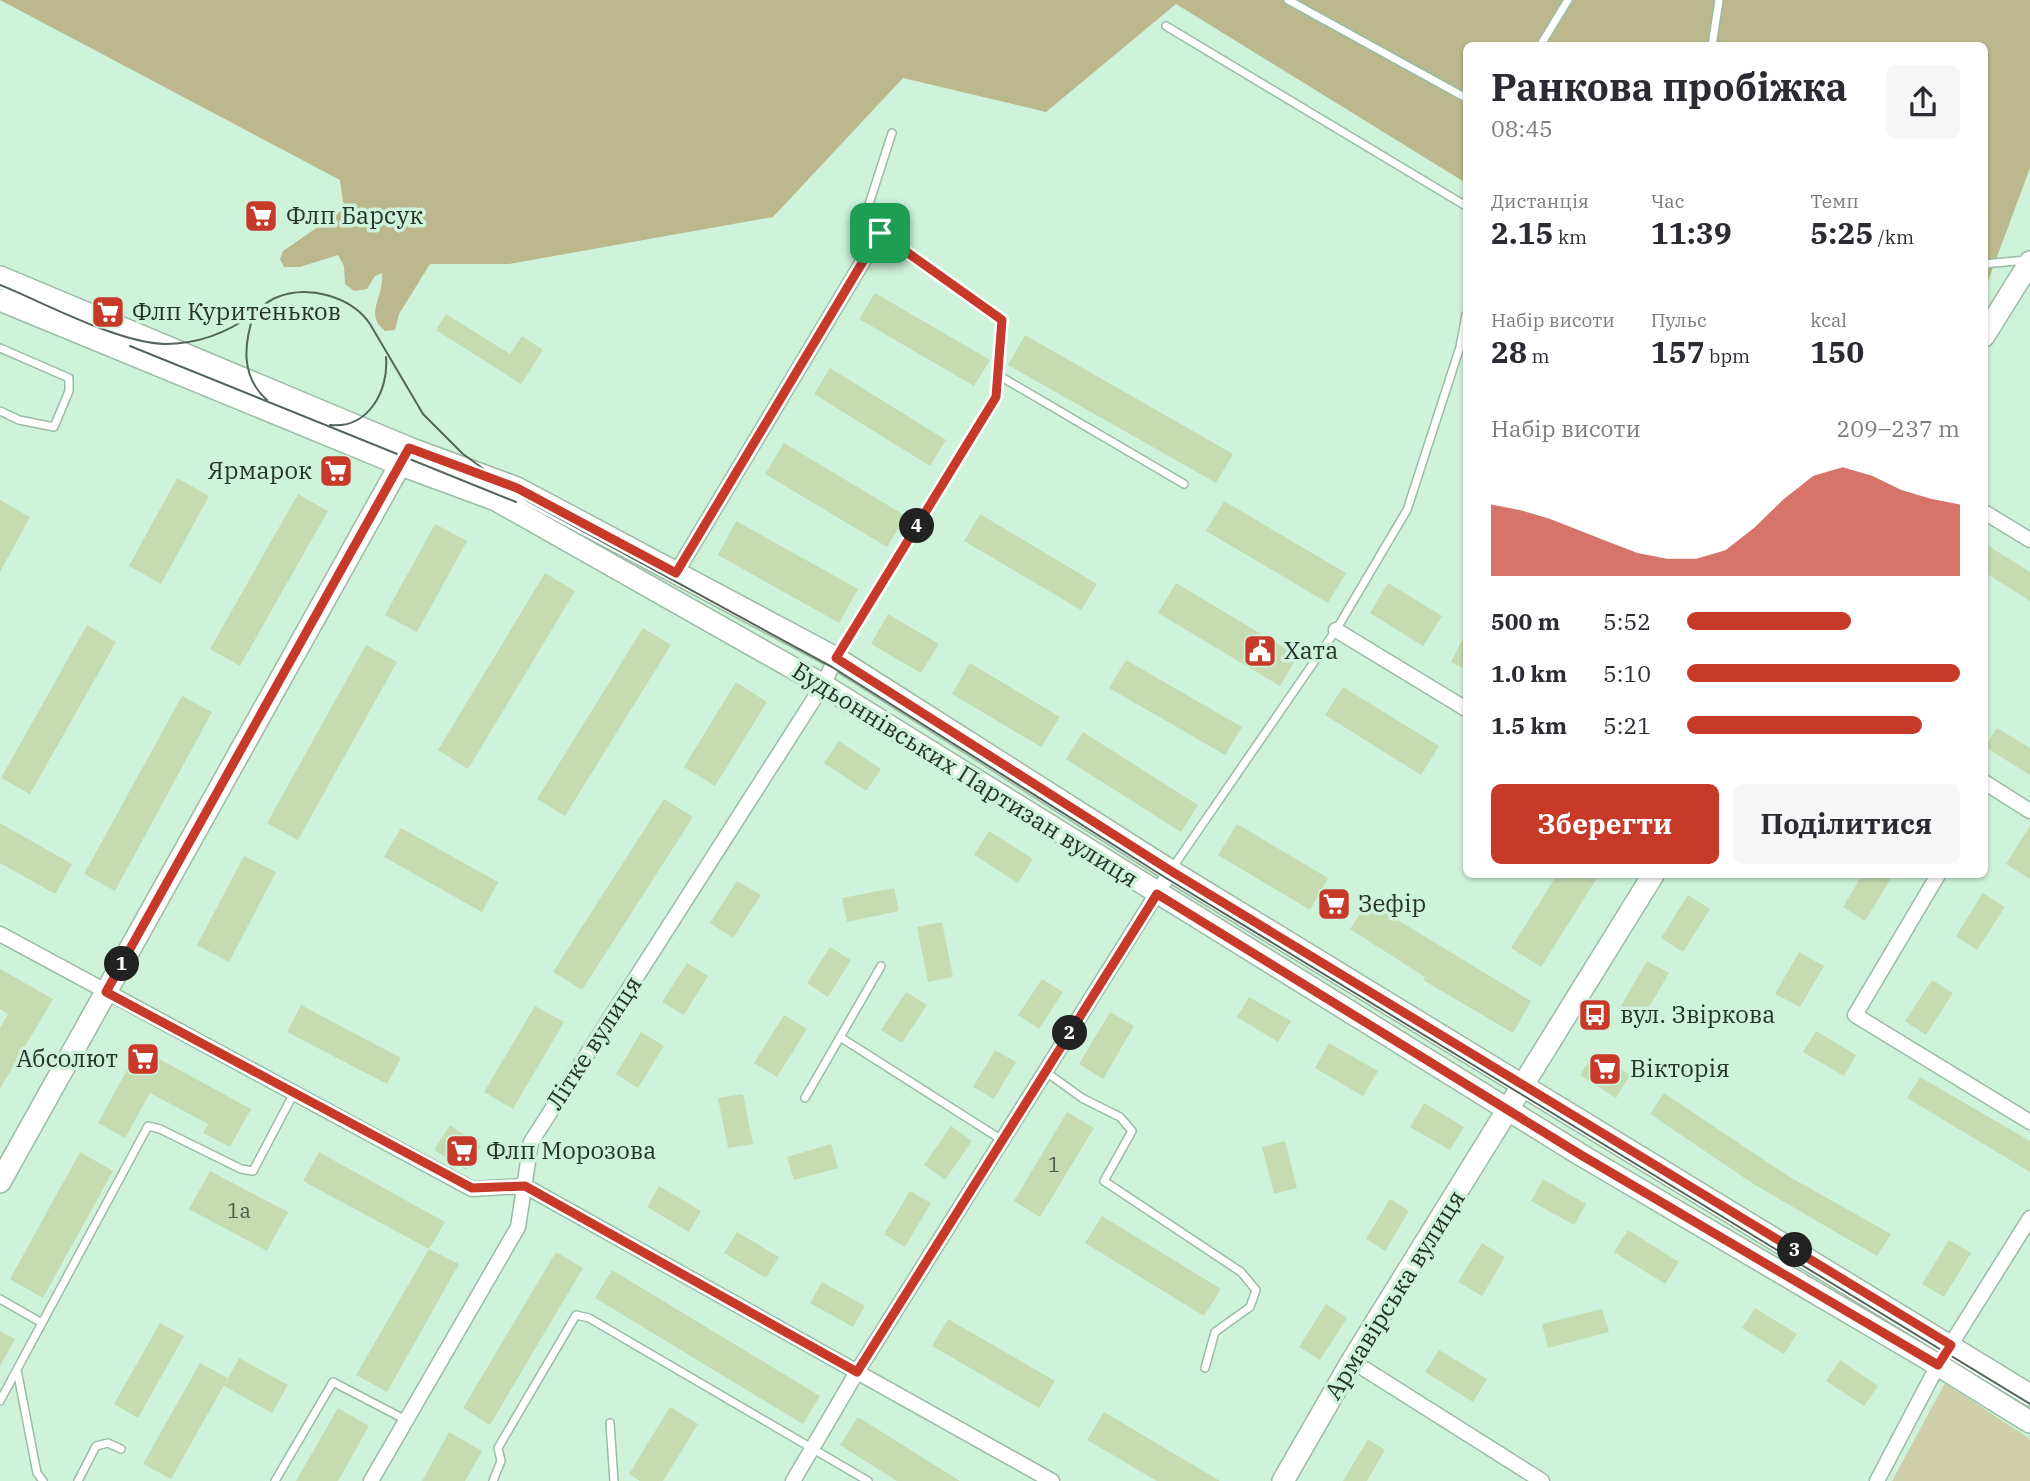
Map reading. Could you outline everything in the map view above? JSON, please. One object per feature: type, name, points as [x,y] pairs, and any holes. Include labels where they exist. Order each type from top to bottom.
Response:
[{"type":"main road","points":[[1988,329],[2030,261]]},
{"type":"main road","name":"Будьоннівських Партизан вулиця","points":[[0,277],[405,456],[496,500],[823,685],[1510,1111],[2030,1422]]},
{"type":"main road","name":"Будьоннівських Партизан вулиця","points":[[0,300],[405,456],[517,488],[836,658],[1171,871],[2030,1395]]},
{"type":"main road","points":[[0,1182],[405,456]]},
{"type":"main road","name":"Армавірська вулиця","points":[[1283,1481],[1352,1361],[1510,1111],[1651,878]]},
{"type":"street","points":[[676,573],[880,233]]},
{"type":"street","points":[[1988,514],[2030,540]]},
{"type":"street","points":[[1336,630],[1463,707]]},
{"type":"street","name":"Літке вулиця","points":[[372,1481],[518,1227],[531,1142],[823,685],[836,658]]},
{"type":"street","points":[[1988,790],[2030,811]]},
{"type":"street","points":[[793,1481],[857,1372],[1171,871]]},
{"type":"street","points":[[1936,878],[1855,1015],[2030,1122]]},
{"type":"street","points":[[0,934],[472,1188],[525,1186],[1045,1479]]},
{"type":"street","points":[[1877,1481],[1938,1365],[2030,1218]]},
{"type":"street","points":[[1352,1361],[1542,1481]]},
{"type":"lane","points":[[1288,0],[1463,96]]},
{"type":"lane","points":[[1543,42],[1568,0]]},
{"type":"lane","points":[[1713,42],[1719,0]]},
{"type":"lane","points":[[1166,26],[1463,204]]},
{"type":"lane","points":[[836,658],[996,397],[1002,320],[880,233],[869,204],[892,133]]},
{"type":"lane","points":[[1988,264],[2030,261]]},
{"type":"lane","points":[[1171,871],[1336,630],[1407,510],[1463,330]]},
{"type":"lane","points":[[0,348],[69,378],[69,391],[54,427],[19,420],[0,411]]},
{"type":"lane","points":[[998,375],[1184,484]]},
{"type":"lane","points":[[805,1097],[881,967]]},
{"type":"lane","points":[[840,1037],[1002,1141]]},
{"type":"lane","points":[[1045,1072],[1082,1098],[1120,1117],[1132,1130],[1104,1181],[1241,1272],[1256,1290],[1250,1307],[1215,1332],[1205,1368]]},
{"type":"lane","points":[[0,1401],[148,1126],[160,1129],[241,1169],[253,1171],[294,1093]]},
{"type":"lane","points":[[0,1299],[43,1323]]},
{"type":"lane","points":[[493,1481],[501,1461],[498,1448],[576,1315],[589,1318],[868,1481]]},
{"type":"lane","points":[[17,1370],[37,1474],[43,1481]]},
{"type":"lane","points":[[275,1481],[333,1382],[406,1420]]},
{"type":"lane","points":[[610,1423],[614,1481]]},
{"type":"lane","points":[[78,1481],[96,1446],[108,1443],[121,1449]]},
{"type":"green space","points":[[1945,1383],[2030,1439],[2030,1481],[1892,1481]]},
{"type":"shaded area","points":[[0,0],[2030,0],[2030,168],[1988,281],[1988,42],[1463,42],[1463,181],[1176,4],[1046,112],[903,78],[773,217],[509,264],[430,264],[399,314],[395,330],[385,331],[379,325],[375,312],[382,273],[375,276],[367,289],[354,291],[345,284],[344,266],[338,255],[300,267],[284,267],[280,259],[283,251],[344,209],[340,180]]},
{"type":"building","points":[[875,293],[990,360],[974,386],[859,319]]},
{"type":"building","points":[[446,314],[510,354],[522,336],[543,350],[521,384],[436,330]]},
{"type":"building","points":[[1025,335],[1233,454],[1216,483],[1008,365]]},
{"type":"building","points":[[830,368],[946,440],[930,466],[814,394]]},
{"type":"building","points":[[784,443],[906,516],[887,547],[765,474]]},
{"type":"building","points":[[177,478],[209,496],[161,584],[129,566]]},
{"type":"building","points":[[298,494],[328,511],[240,666],[210,649]]},
{"type":"building","points":[[0,500],[30,517],[0,572]]},
{"type":"building","points":[[1224,501],[1346,573],[1328,603],[1206,531]]},
{"type":"building","points":[[980,514],[1097,584],[1081,610],[964,541]]},
{"type":"building","points":[[736,521],[858,589],[839,623],[718,555]]},
{"type":"building","points":[[435,524],[467,541],[417,632],[385,615]]},
{"type":"building","points":[[1988,546],[2030,572],[2030,601],[1988,575]]},
{"type":"building","points":[[545,573],[575,591],[468,769],[438,750]]},
{"type":"building","points":[[1176,583],[1298,656],[1280,686],[1158,613]]},
{"type":"building","points":[[1388,583],[1442,616],[1423,646],[1370,613]]},
{"type":"building","points":[[888,614],[939,644],[921,673],[871,644]]},
{"type":"building","points":[[87,625],[116,642],[30,794],[1,778]]},
{"type":"building","points":[[643,628],[671,645],[565,816],[537,799]]},
{"type":"building","points":[[1463,639],[1463,668],[1451,662]]},
{"type":"building","points":[[366,645],[397,662],[298,840],[267,823]]},
{"type":"building","points":[[1126,660],[1242,727],[1225,755],[1109,688]]},
{"type":"building","points":[[970,663],[1060,717],[1041,747],[952,694]]},
{"type":"building","points":[[736,682],[767,702],[715,786],[684,767]]},
{"type":"building","points":[[1343,687],[1439,746],[1421,775],[1325,715]]},
{"type":"building","points":[[182,696],[212,712],[115,891],[84,874]]},
{"type":"building","points":[[1997,728],[2030,748],[2030,775],[1988,749],[1988,742]]},
{"type":"building","points":[[1083,732],[1198,805],[1181,832],[1066,759]]},
{"type":"building","points":[[839,741],[881,769],[866,791],[824,763]]},
{"type":"building","points":[[664,799],[693,817],[582,990],[553,972]]},
{"type":"building","points":[[0,823],[72,864],[55,894],[0,863]]},
{"type":"building","points":[[1237,824],[1328,878],[1310,910],[1218,855]]},
{"type":"building","points":[[2030,826],[2030,879],[2006,864]]},
{"type":"building","points":[[401,828],[498,882],[482,912],[384,857]]},
{"type":"building","points":[[989,831],[1033,859],[1018,883],[974,855]]},
{"type":"building","points":[[244,856],[276,872],[229,962],[197,945]]},
{"type":"building","points":[[1555,878],[1597,878],[1541,967],[1511,948]]},
{"type":"building","points":[[1860,878],[1891,878],[1865,921],[1843,907]]},
{"type":"building","points":[[737,881],[761,895],[733,938],[710,923]]},
{"type":"building","points":[[894,888],[899,911],[847,922],[842,898]]},
{"type":"building","points":[[1983,893],[2005,907],[1977,950],[1956,936]]},
{"type":"building","points":[[1688,895],[1710,909],[1683,952],[1661,938]]},
{"type":"building","points":[[1368,902],[1531,1001],[1513,1033],[1423,980],[1425,977],[1350,929]]},
{"type":"building","points":[[942,922],[953,977],[928,982],[917,927]]},
{"type":"building","points":[[830,947],[851,960],[828,997],[807,983]]},
{"type":"building","points":[[1799,952],[1824,966],[1800,1007],[1775,994]]},
{"type":"building","points":[[1647,961],[1669,973],[1643,1018],[1621,1006]]},
{"type":"building","points":[[687,963],[708,976],[684,1015],[662,1002]]},
{"type":"building","points":[[0,969],[53,999],[0,1089],[0,1028],[8,1014],[0,1009]]},
{"type":"building","points":[[1042,979],[1063,992],[1039,1029],[1018,1015]]},
{"type":"building","points":[[1932,980],[1953,993],[1926,1035],[1905,1021]]},
{"type":"building","points":[[906,992],[927,1005],[902,1043],[881,1030]]},
{"type":"building","points":[[1249,997],[1291,1021],[1278,1042],[1237,1017]]},
{"type":"building","points":[[301,1005],[401,1058],[387,1084],[287,1032]]},
{"type":"building","points":[[535,1006],[564,1022],[513,1109],[484,1092]]},
{"type":"building","points":[[1110,1012],[1134,1026],[1103,1079],[1079,1064]]},
{"type":"building","points":[[784,1015],[807,1029],[777,1077],[754,1063]]},
{"type":"building","points":[[1816,1031],[1856,1055],[1844,1076],[1803,1052]]},
{"type":"building","points":[[641,1032],[664,1046],[638,1088],[616,1074]]},
{"type":"building","points":[[1329,1043],[1378,1071],[1363,1096],[1315,1068]]},
{"type":"building","points":[[139,1048],[251,1109],[230,1147],[203,1133],[208,1124],[150,1093],[125,1138],[98,1123]]},
{"type":"building","points":[[995,1050],[1016,1062],[994,1099],[973,1087]]},
{"type":"building","points":[[1594,1053],[1630,1075],[1616,1098],[1580,1075]]},
{"type":"building","points":[[1920,1077],[2030,1141],[2030,1172],[1907,1098]]},
{"type":"building","points":[[1664,1093],[1788,1176],[1891,1234],[1877,1256],[1755,1185],[1650,1114]]},
{"type":"building","points":[[743,1094],[753,1144],[728,1148],[718,1098]]},
{"type":"building","points":[[1424,1103],[1464,1127],[1450,1150],[1410,1127]]},
{"type":"building","points":[[1067,1112],[1094,1128],[1040,1217],[1014,1201]]},
{"type":"building","points":[[450,1125],[481,1146],[466,1170],[434,1150]]},
{"type":"building","points":[[951,1126],[972,1141],[945,1180],[924,1165]]},
{"type":"building","points":[[1285,1141],[1297,1188],[1274,1194],[1262,1147]]},
{"type":"building","points":[[831,1144],[838,1168],[794,1180],[787,1157]]},
{"type":"building","points":[[80,1152],[113,1171],[43,1298],[10,1279]]},
{"type":"building","points":[[319,1152],[445,1222],[429,1249],[303,1181]]},
{"type":"building","points":[[210,1171],[288,1212],[267,1251],[189,1209]]},
{"type":"building","points":[[1543,1179],[1586,1204],[1574,1225],[1531,1201]]},
{"type":"building","points":[[659,1186],[701,1211],[689,1232],[647,1207]]},
{"type":"building","points":[[910,1191],[931,1203],[905,1247],[884,1234]]},
{"type":"building","points":[[1390,1199],[1409,1211],[1385,1251],[1366,1239]]},
{"type":"building","points":[[1102,1216],[1221,1289],[1204,1316],[1085,1243]]},
{"type":"building","points":[[1628,1230],[1679,1262],[1665,1284],[1614,1252]]},
{"type":"building","points":[[737,1232],[779,1257],[766,1278],[724,1253]]},
{"type":"building","points":[[1949,1240],[1971,1253],[1944,1297],[1922,1284]]},
{"type":"building","points":[[1482,1243],[1505,1257],[1482,1296],[1458,1282]]},
{"type":"building","points":[[429,1249],[459,1264],[387,1392],[356,1375]]},
{"type":"building","points":[[556,1252],[583,1268],[490,1425],[463,1408]]},
{"type":"building","points":[[612,1270],[820,1396],[803,1424],[595,1298]]},
{"type":"building","points":[[822,1282],[865,1306],[853,1327],[810,1303]]},
{"type":"building","points":[[1326,1304],[1347,1318],[1320,1360],[1299,1347]]},
{"type":"building","points":[[1755,1308],[1797,1334],[1784,1354],[1742,1328]]},
{"type":"building","points":[[1602,1309],[1609,1332],[1548,1348],[1542,1324]]},
{"type":"building","points":[[948,1319],[1055,1381],[1039,1408],[932,1346]]},
{"type":"building","points":[[160,1323],[184,1336],[138,1418],[114,1404]]},
{"type":"building","points":[[0,1331],[15,1339],[0,1366]]},
{"type":"building","points":[[1439,1350],[1487,1379],[1473,1402],[1425,1372]]},
{"type":"building","points":[[239,1358],[288,1385],[272,1413],[224,1386]]},
{"type":"building","points":[[1840,1360],[1878,1386],[1864,1406],[1826,1381]]},
{"type":"building","points":[[200,1363],[228,1378],[171,1479],[143,1464]]},
{"type":"building","points":[[670,1407],[698,1424],[663,1481],[640,1481],[629,1474]]},
{"type":"building","points":[[338,1408],[369,1426],[338,1481],[296,1481]]},
{"type":"building","points":[[1104,1412],[1220,1481],[1157,1481],[1087,1440]]},
{"type":"building","points":[[858,1417],[960,1481],[897,1481],[840,1445]]},
{"type":"building","points":[[449,1432],[482,1451],[465,1481],[422,1481]]},
{"type":"building","points":[[1368,1439],[1385,1450],[1367,1481],[1343,1481]]},
{"type":"tram line","points":[[0,285],[104,330],[146,342],[165,344],[200,340],[222,332],[272,300],[287,294],[301,292],[327,295],[352,306],[370,324],[423,414],[463,454],[526,500],[832,667],[1166,878],[2030,1404]]},
{"type":"tram line","points":[[254,313],[248,336],[248,370],[258,391],[267,400]]},
{"type":"tram line","points":[[130,346],[516,502]]},
{"type":"tram line","points":[[330,425],[355,421],[373,405],[384,383],[386,357]]},
{"type":"place","name":"Флп Барсук","points":[[261,216]]},
{"type":"place","name":"Флп Куритеньков","points":[[108,312]]},
{"type":"place","name":"Ярмарок","points":[[336,471]]},
{"type":"place","name":"Хата","points":[[1260,651]]},
{"type":"place","name":"Зефір","points":[[1334,904]]},
{"type":"place","name":"вул. Звіркова","points":[[1595,1015]]},
{"type":"place","name":"Абсолют","points":[[143,1059]]},
{"type":"place","name":"Вікторія","points":[[1605,1069]]},
{"type":"place","name":"Флп Морозова","points":[[462,1151]]},
{"type":"route","points":[[880,233],[1002,320],[996,397],[836,658],[1171,871],[1951,1345],[1938,1365],[1581,1155],[1157,894],[857,1372],[525,1186],[472,1188],[106,992],[409,448],[517,488],[676,573],[880,233]]}]
